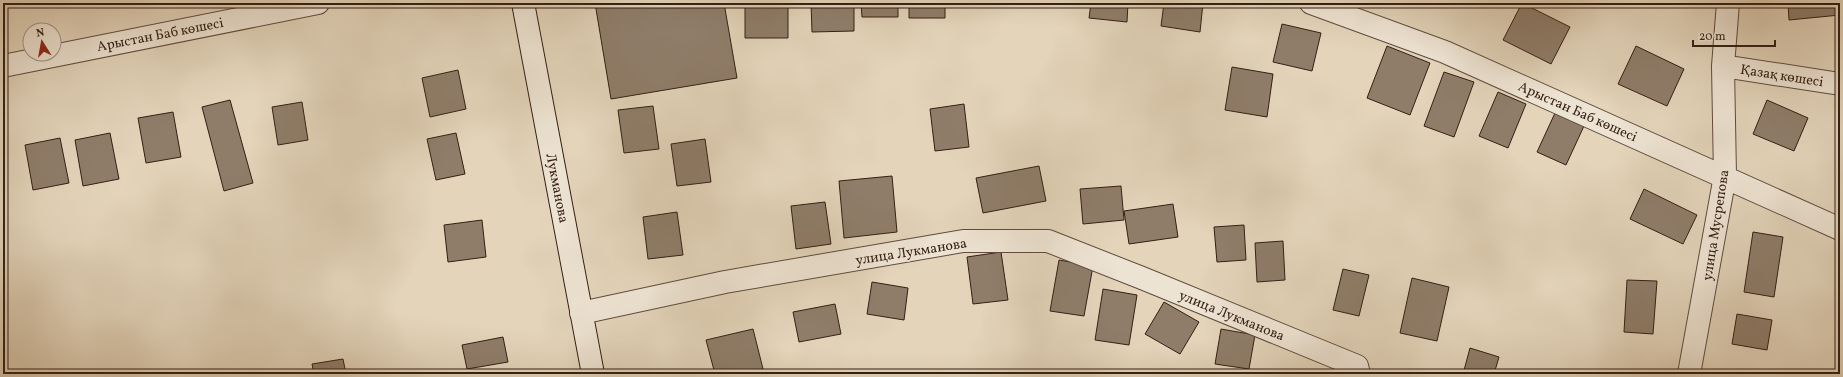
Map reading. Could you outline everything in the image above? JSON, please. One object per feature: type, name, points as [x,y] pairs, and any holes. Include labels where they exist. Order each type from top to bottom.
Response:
[{"type":"street","name":"Арыстан Баб көшесі","points":[[3,66],[318,3]]},
{"type":"street","name":"Лукманова","points":[[523,3],[593,374]]},
{"type":"street","name":"Арыстан Баб көшесі","points":[[1311,3],[1445,52],[1725,176],[1840,229]]},
{"type":"street","name":"улица Мусрепова","points":[[1689,374],[1725,176],[1723,66],[1728,3]]},
{"type":"street","name":"Қазақ көшесі","points":[[1723,66],[1840,84]]},
{"type":"street","name":"улица Лукманова","points":[[581,313],[725,282],[964,241],[1048,241],[1357,366],[1359,374]]},
{"type":"building","points":[[595,3],[724,3],[737,78],[611,99]]},
{"type":"building","points":[[811,3],[854,3],[854,31],[812,32]]},
{"type":"building","points":[[861,3],[898,3],[898,17],[862,17]]},
{"type":"building","points":[[909,3],[945,3],[945,18],[909,18]]},
{"type":"building","points":[[967,3],[1003,3],[1003,6],[967,6]]},
{"type":"building","points":[[1091,3],[1128,3],[1127,22],[1089,18]]},
{"type":"building","points":[[1164,3],[1203,3],[1200,32],[1161,26]]},
{"type":"building","points":[[1522,3],[1570,27],[1551,64],[1503,40]]},
{"type":"building","points":[[1788,3],[1840,3],[1840,15],[1789,20]]},
{"type":"building","points":[[745,6],[788,6],[788,38],[745,38]]},
{"type":"building","points":[[1282,24],[1321,33],[1312,71],[1273,62]]},
{"type":"building","points":[[1387,46],[1430,63],[1410,115],[1367,98]]},
{"type":"building","points":[[1636,46],[1684,69],[1667,106],[1618,84]]},
{"type":"building","points":[[1232,67],[1273,74],[1267,117],[1225,110]]},
{"type":"building","points":[[458,70],[466,109],[430,117],[422,78]]},
{"type":"building","points":[[1444,72],[1474,82],[1454,137],[1424,126]]},
{"type":"building","points":[[1498,92],[1526,104],[1508,148],[1479,136]]},
{"type":"building","points":[[230,100],[253,183],[224,191],[202,107]]},
{"type":"building","points":[[1767,100],[1808,118],[1794,151],[1753,134]]},
{"type":"building","points":[[302,102],[308,140],[278,145],[272,107]]},
{"type":"building","points":[[964,104],[969,147],[935,151],[930,109]]},
{"type":"building","points":[[653,106],[659,149],[624,153],[618,110]]},
{"type":"building","points":[[173,112],[181,157],[146,163],[138,118]]},
{"type":"building","points":[[1555,113],[1584,126],[1566,165],[1537,152]]},
{"type":"building","points":[[110,133],[119,179],[83,186],[75,140]]},
{"type":"building","points":[[456,133],[465,174],[436,180],[427,139]]},
{"type":"building","points":[[60,138],[69,183],[33,190],[25,145]]},
{"type":"building","points":[[705,139],[711,182],[677,186],[671,144]]},
{"type":"building","points":[[1039,166],[1046,201],[983,213],[976,178]]},
{"type":"building","points":[[892,176],[897,232],[844,238],[839,181]]},
{"type":"building","points":[[1121,186],[1124,220],[1083,224],[1080,189]]},
{"type":"building","points":[[1644,189],[1697,215],[1683,244],[1630,219]]},
{"type":"building","points":[[825,202],[831,244],[796,249],[791,206]]},
{"type":"building","points":[[1173,204],[1178,237],[1129,244],[1124,211]]},
{"type":"building","points":[[677,212],[683,255],[648,259],[643,217]]},
{"type":"building","points":[[482,220],[486,257],[448,262],[444,225]]},
{"type":"building","points":[[1244,225],[1246,260],[1217,262],[1214,227]]},
{"type":"building","points":[[1753,232],[1783,237],[1774,297],[1744,292]]},
{"type":"building","points":[[1283,241],[1285,280],[1257,282],[1255,243]]},
{"type":"building","points":[[1001,252],[1008,300],[973,304],[967,257]]},
{"type":"building","points":[[1059,260],[1093,266],[1084,316],[1050,311]]},
{"type":"building","points":[[1343,269],[1369,275],[1359,316],[1333,310]]},
{"type":"building","points":[[1412,278],[1449,287],[1437,341],[1400,333]]},
{"type":"building","points":[[1627,280],[1657,281],[1653,334],[1624,332]]},
{"type":"building","points":[[872,282],[908,288],[904,320],[867,314]]},
{"type":"building","points":[[1103,289],[1137,295],[1129,345],[1095,340]]},
{"type":"building","points":[[1164,302],[1199,322],[1180,354],[1145,334]]},
{"type":"building","points":[[835,304],[841,334],[799,342],[793,312]]},
{"type":"building","points":[[1737,314],[1772,320],[1767,350],[1732,344]]},
{"type":"building","points":[[753,329],[763,369],[741,374],[715,374],[706,340]]},
{"type":"building","points":[[1221,329],[1255,335],[1249,369],[1215,364]]},
{"type":"building","points":[[503,337],[508,362],[467,369],[462,345]]},
{"type":"building","points":[[1470,348],[1499,357],[1494,374],[1463,374]]},
{"type":"building","points":[[343,359],[346,374],[314,374],[312,364]]}]
